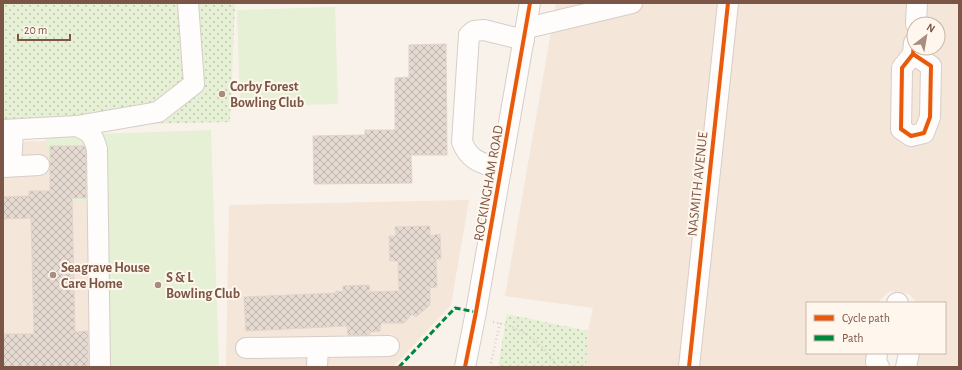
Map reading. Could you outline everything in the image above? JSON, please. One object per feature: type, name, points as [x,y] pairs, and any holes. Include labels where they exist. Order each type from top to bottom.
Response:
[{"type":"street","points":[[39,165],[7,167],[8,130],[77,126],[158,112],[194,84],[188,3]]},
{"type":"street","name":"ROCKINGHAM ROAD","points":[[465,367],[526,34],[530,3]]},
{"type":"street","points":[[501,170],[475,160],[466,152],[462,142],[469,35],[474,30],[526,34],[632,3]]},
{"type":"street","name":"NASMITH AVENUE","points":[[689,367],[728,3]]},
{"type":"street","points":[[916,16],[917,3]]},
{"type":"street","points":[[77,126],[88,131],[93,137],[96,150],[100,367]]},
{"type":"street","points":[[246,348],[389,346]]},
{"type":"street","points":[[317,367],[318,347]]},
{"type":"street","points":[[877,354],[876,362],[879,367]]},
{"type":"street","points":[[906,367],[909,354]]},
{"type":"path","points":[[475,318],[500,323],[522,330],[550,355],[557,367]]},
{"type":"path","points":[[490,367],[500,323]]},
{"type":"shaded area","points":[[556,3],[959,3],[959,367],[917,367],[919,354],[946,354],[946,302],[916,302],[909,294],[890,291],[878,302],[806,302],[806,354],[869,354],[867,367],[586,367],[588,331],[593,308],[505,296]]},
{"type":"shaded area","points":[[46,141],[88,195],[89,367],[3,367],[3,142]]},
{"type":"shaded area","points":[[469,200],[451,305],[393,367],[226,367],[229,205]]},
{"type":"green space","points":[[3,3],[235,3],[230,122],[3,127]]},
{"type":"green space","points":[[335,7],[338,104],[240,107],[237,10]]},
{"type":"green space","name":"S & L Bowling Club","points":[[211,130],[219,367],[103,367],[95,202],[58,200],[44,136]]},
{"type":"green space","points":[[507,314],[588,331],[586,367],[498,367]]},
{"type":"building","points":[[446,44],[447,155],[411,155],[412,183],[314,184],[313,136],[365,135],[365,130],[395,130],[395,78],[409,77],[409,45]]},
{"type":"building","name":"Seagrave House Care Home","points":[[50,146],[84,146],[86,151],[86,198],[72,198],[75,332],[88,331],[88,367],[3,367],[3,334],[34,334],[31,218],[3,219],[3,197],[29,196],[29,191],[50,191]]},
{"type":"building","points":[[430,226],[430,236],[440,234],[441,259],[436,259],[437,287],[430,288],[430,305],[416,317],[412,314],[404,323],[381,323],[380,331],[370,332],[369,335],[348,335],[347,326],[246,331],[244,297],[336,293],[336,291],[343,292],[343,286],[369,285],[370,292],[399,291],[398,261],[390,261],[389,236],[396,236],[395,227]]},
{"type":"marked path","points":[[399,367],[455,308],[476,312]]},
{"type":"cycle path","points":[[465,367],[530,3]]},
{"type":"cycle path","points":[[689,367],[728,3]]},
{"type":"cycle path","points":[[911,56],[902,68],[901,129],[911,136],[924,133],[930,117],[931,66],[916,56]]},
{"type":"place","name":"Corby Forest Bowling Club","points":[[222,94]]},
{"type":"place","name":"Seagrave House Care Home","points":[[53,275]]},
{"type":"place","name":"S & L Bowling Club","points":[[158,285]]}]
